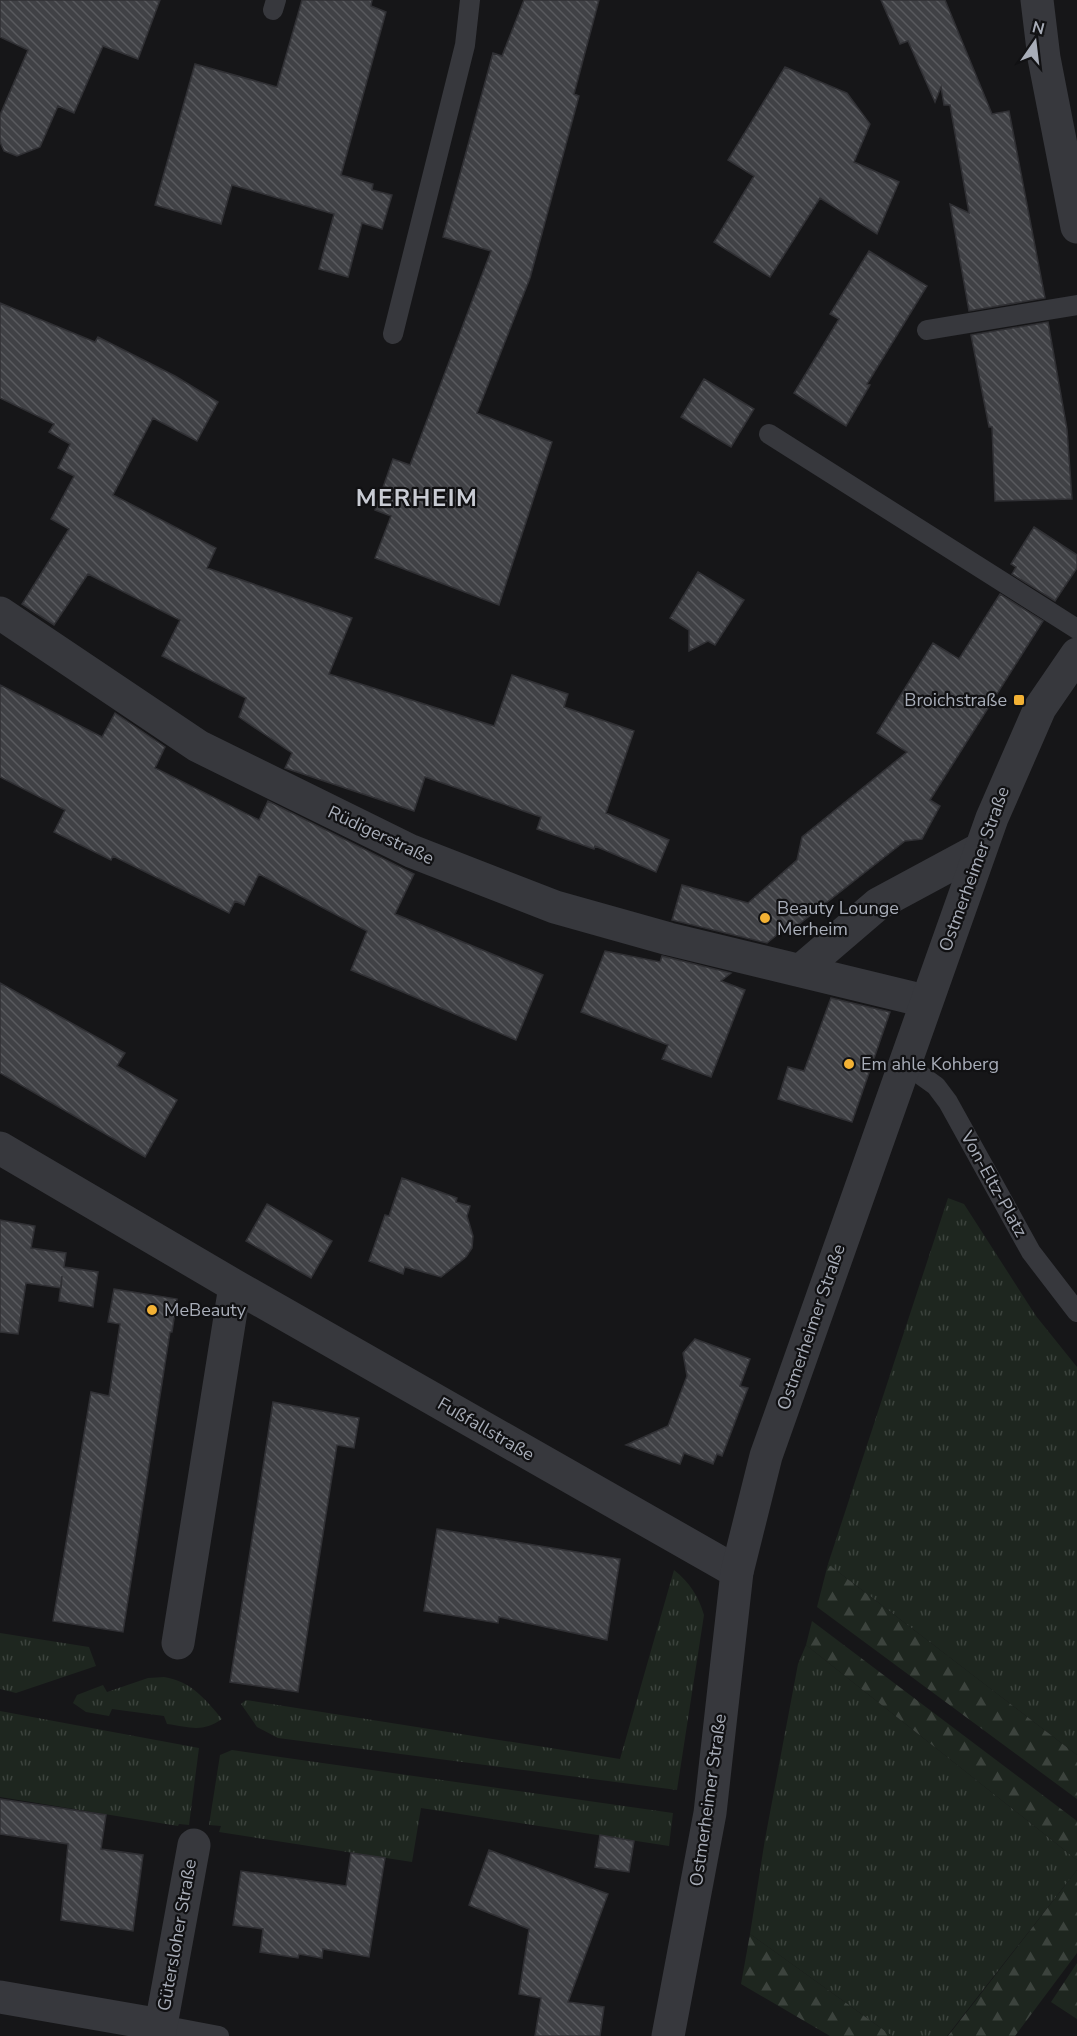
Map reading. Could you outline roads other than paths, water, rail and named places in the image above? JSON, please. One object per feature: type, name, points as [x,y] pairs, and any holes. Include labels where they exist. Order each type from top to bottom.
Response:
[{"type":"street","points":[[1037,0],[1044,58],[1077,227]]},
{"type":"street","name":"Rüdigerstraße","points":[[0,613],[198,746],[411,852],[555,907],[669,939],[926,1000]]},
{"type":"street","name":"Ostmerheimer Straße","points":[[668,2036],[710,1813],[737,1572],[766,1456],[980,849],[1011,770],[1040,708],[1077,654]]},
{"type":"street","points":[[801,970],[878,904],[980,849]]},
{"type":"street","name":"Fußfallstraße","points":[[0,1148],[235,1287],[737,1572]]},
{"type":"street","points":[[178,1643],[235,1287]]},
{"type":"street","name":"Gütersloher Straße","points":[[0,1997],[160,2030],[194,1845]]},
{"type":"lane","points":[[393,334],[465,45],[470,0]]},
{"type":"lane","points":[[927,330],[1077,305]]},
{"type":"lane","points":[[769,434],[1077,628]]},
{"type":"lane","name":"Von-Eltz-Platz","points":[[904,1063],[936,1086],[948,1102],[1031,1252],[1077,1312]]},
{"type":"lane","points":[[160,2030],[219,2036]]},
{"type":"place","name":"Broichstraße","points":[[1019,700]]},
{"type":"place","name":"Beauty Lounge Merheim","points":[[765,918]]},
{"type":"place","name":"Em ahle Kohberg","points":[[849,1064]]},
{"type":"place","name":"MeBeauty","points":[[152,1310]]},
{"type":"district","name":"MERHEIM","points":[[417,498]]}]
